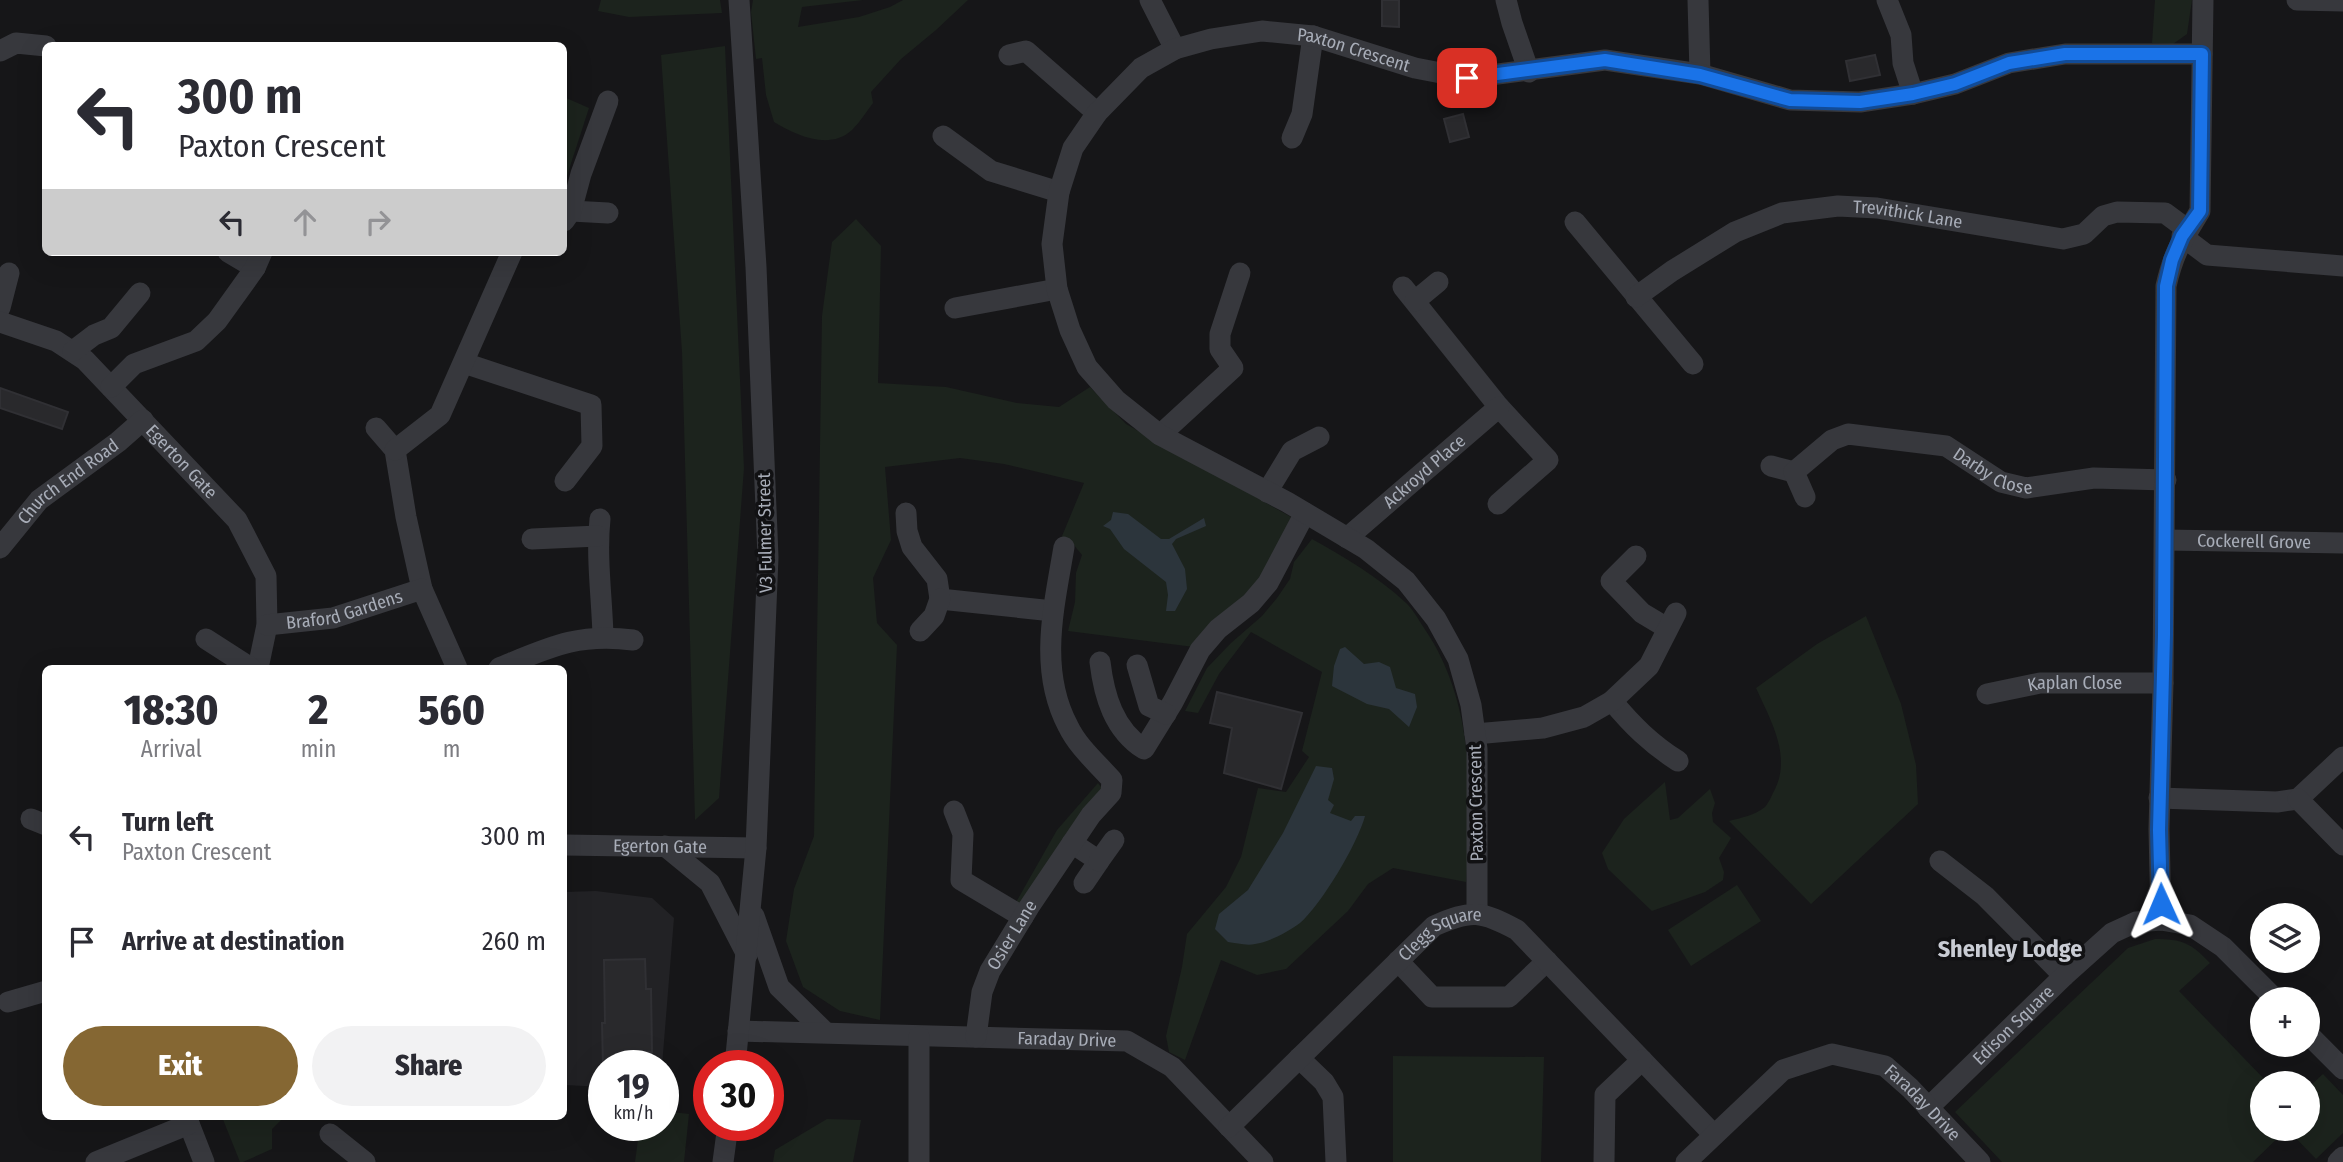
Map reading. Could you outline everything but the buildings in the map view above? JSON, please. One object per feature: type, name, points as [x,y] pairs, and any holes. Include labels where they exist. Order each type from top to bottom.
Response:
[{"type":"street","name":"V3 Fulmer Street","points":[[737,1048],[756,848],[768,557],[756,267],[739,0]]},
{"type":"street","points":[[1150,0],[1175,49]]},
{"type":"street","points":[[1506,0],[1529,72]]},
{"type":"street","points":[[1698,0],[1700,75]]},
{"type":"street","points":[[1887,0],[1901,35],[1903,63],[1913,94]]},
{"type":"street","points":[[2161,920],[2159,797],[2166,480],[2166,286],[2172,260],[2185,233],[2200,211],[2203,0]]},
{"type":"street","points":[[2297,0],[2343,1]]},
{"type":"street","name":"Paxton Crescent","points":[[1477,913],[1478,749],[1471,705],[1458,659],[1436,619],[1406,581],[1366,549],[1160,435],[1116,400],[1087,368],[1070,330],[1057,289],[1052,244],[1059,192],[1073,148],[1097,113],[1141,68],[1175,49],[1211,39],[1262,31],[1313,36],[1404,65],[1467,78],[1605,60],[1700,75],[1790,100],[1860,102],[1913,94],[1955,84],[2009,63],[2065,54],[2202,54]]},
{"type":"street","points":[[1292,138],[1302,114],[1313,36]]},
{"type":"street","points":[[0,51],[16,43],[42,44]]},
{"type":"street","points":[[1022,46],[1097,113]]},
{"type":"street","points":[[608,101],[567,216],[608,213]]},
{"type":"street","points":[[943,136],[967,141],[991,171],[1059,192]]},
{"type":"street","name":"Trevithick Lane","points":[[1636,297],[1735,232],[1782,213],[1838,206],[1877,208],[2063,239],[2084,234],[2103,216],[2117,212],[2165,213],[2207,255],[2343,266]]},
{"type":"street","points":[[1575,222],[1693,364]]},
{"type":"street","points":[[376,428],[395,450],[440,415],[510,256]]},
{"type":"street","points":[[111,387],[134,364],[196,341],[217,321],[259,260]]},
{"type":"street","points":[[0,308],[9,273]]},
{"type":"street","points":[[1160,435],[1240,376],[1220,349],[1220,334],[1240,273]]},
{"type":"street","points":[[1438,282],[1409,294],[1500,407],[1548,460],[1498,504]]},
{"type":"street","points":[[967,300],[1057,289]]},
{"type":"street","points":[[73,351],[94,335],[111,328],[140,293]]},
{"type":"street","name":"Egerton Gate","points":[[0,322],[56,341],[93,367],[237,520],[266,576],[267,625],[259,665]]},
{"type":"street","points":[[464,363],[591,396],[592,446],[565,481]]},
{"type":"street","name":"Ackroyd Place","points":[[1347,538],[1500,407]]},
{"type":"street","name":"Church End Road","points":[[0,548],[39,500],[144,420]]},
{"type":"street","name":"Darby Close","points":[[1794,472],[1832,440],[1847,434],[1946,446],[2001,482],[2026,488],[2094,478],[2166,480]]},
{"type":"street","points":[[1267,492],[1292,451],[1319,437]]},
{"type":"street","name":"Braford Gardens","points":[[395,450],[422,589],[456,665]]},
{"type":"street","points":[[1771,466],[1794,472],[1805,496]]},
{"type":"street","points":[[906,513],[907,531],[912,547],[937,579],[940,599],[934,616],[920,631]]},
{"type":"street","points":[[1100,662],[1111,709],[1127,735],[1144,749],[1200,650],[1218,629],[1251,603],[1268,583],[1305,513]]},
{"type":"street","points":[[532,539],[599,527],[603,636]]},
{"type":"street","name":"Cockerell Grove","points":[[2165,540],[2343,543]]},
{"type":"street","name":"Osier Lane","points":[[976,1037],[986,981],[1023,917],[1072,843],[1091,815],[1111,793],[1112,780],[1088,755],[1069,728],[1050,672],[1051,626],[1064,547]]},
{"type":"street","points":[[1475,734],[1543,728],[1584,717],[1612,701],[1649,666],[1672,620],[1642,613],[1604,588],[1636,556]]},
{"type":"street","name":"Braford Gardens","points":[[267,625],[333,618],[422,589]]},
{"type":"street","points":[[940,599],[1053,611]]},
{"type":"street","points":[[506,665],[558,643],[603,636],[634,640]]},
{"type":"street","points":[[206,639],[246,665]]},
{"type":"street","points":[[1137,666],[1149,706],[1166,714]]},
{"type":"street","name":"Kaplan Close","points":[[1987,694],[2040,683],[2163,683]]},
{"type":"street","points":[[1612,701],[1635,729],[1658,749],[1678,761]]},
{"type":"street","points":[[2159,797],[2277,802],[2298,799],[2343,757]]},
{"type":"street","points":[[2298,799],[2343,845]]},
{"type":"street","points":[[954,811],[962,834],[954,886],[1023,917]]},
{"type":"street","points":[[1084,883],[1114,840]]},
{"type":"street","points":[[1072,843],[1099,861]]},
{"type":"street","name":"Egerton Gate","points":[[567,845],[756,848]]},
{"type":"street","points":[[665,846],[710,883],[747,954]]},
{"type":"street","points":[[1940,860],[1985,896],[2064,976]]},
{"type":"street","points":[[751,908],[779,987],[824,1032]]},
{"type":"street","name":"Clegg Square","points":[[1229,1127],[1434,926],[1457,915],[1477,913],[1517,930],[1714,1135]]},
{"type":"street","name":"Edison Square","points":[[1928,1108],[2112,933],[2136,922],[2161,920],[2190,925],[2223,947],[2262,987]]},
{"type":"street","points":[[1398,961],[1432,997],[1508,997],[1547,961]]},
{"type":"street","points":[[8,1002],[42,992]]},
{"type":"street","name":"Faraday Drive","points":[[737,1048],[824,1032],[919,1037],[1127,1041],[1172,1067],[1263,1162]]},
{"type":"street","points":[[919,1037],[919,1162]]},
{"type":"street","points":[[2320,1046],[2343,1069]]},
{"type":"street","name":"Faraday Drive","points":[[1686,1162],[1783,1070],[1832,1054],[1885,1066],[1910,1088],[1980,1162]]},
{"type":"street","points":[[1299,1058],[1324,1082],[1333,1097],[1336,1162]]},
{"type":"street","points":[[1604,1162],[1605,1095],[1642,1060]]},
{"type":"street","points":[[96,1162],[188,1120],[204,1162]]},
{"type":"street","points":[[330,1134],[368,1161]]},
{"type":"street","points":[[723,1162],[726,1141]]},
{"type":"street","points":[[2338,1162],[2343,1157]]},
{"type":"shaded area","points":[[601,0],[720,0],[722,13],[629,17],[598,11]]},
{"type":"shaded area","points":[[753,0],[863,0],[802,7],[798,27],[859,17],[903,0],[968,0],[901,59],[871,92],[873,103],[852,130],[843,136],[823,140],[802,136],[774,122],[766,95],[762,58],[756,59],[751,12]]},
{"type":"shaded area","points":[[2155,0],[2192,0],[2187,34],[2173,44],[2152,43]]},
{"type":"shaded area","points":[[725,46],[744,468],[719,798],[695,820],[682,352],[661,55]]},
{"type":"shaded area","points":[[567,98],[589,108],[567,176]]},
{"type":"shaded area","points":[[856,219],[881,246],[878,383],[946,387],[1017,403],[1059,407],[1090,387],[1126,424],[1291,517],[1269,570],[1194,647],[1068,631],[1075,602],[1076,573],[1082,555],[1073,544],[1060,541],[1084,483],[1004,464],[960,458],[885,467],[891,540],[873,578],[877,623],[897,645],[880,1020],[840,1011],[803,987],[786,941],[794,889],[814,836],[822,316],[832,242]]},
{"type":"shaded area","points":[[1113,512],[1128,514],[1161,539],[1169,539],[1204,518],[1206,526],[1176,539],[1172,544],[1185,569],[1187,589],[1175,611],[1166,611],[1166,582],[1124,549],[1110,529],[1103,526],[1111,520]]},
{"type":"shaded area","points":[[1312,539],[1372,575],[1405,602],[1441,657],[1453,687],[1466,750],[1469,816],[1466,882],[1393,868],[1368,884],[1348,911],[1286,969],[1257,975],[1221,960],[1185,1060],[1169,1052],[1166,1036],[1187,934],[1226,887],[1241,857],[1258,788],[1286,792],[1309,757],[1302,751],[1322,672],[1251,632],[1219,674],[1198,713],[1185,711],[1207,668],[1262,616],[1277,598],[1290,579],[1294,562]]},
{"type":"shaded area","points":[[1866,616],[1901,704],[1916,765],[1918,804],[1811,904],[1729,821],[1765,807],[1779,780],[1781,766],[1778,740],[1756,688],[1817,644]]},
{"type":"shaded area","points":[[1345,647],[1364,664],[1379,662],[1390,667],[1396,688],[1415,694],[1417,707],[1409,727],[1389,709],[1367,704],[1332,686],[1334,666],[1340,649]]},
{"type":"shaded area","points":[[1316,766],[1332,768],[1334,779],[1328,800],[1334,805],[1330,813],[1351,821],[1355,816],[1365,816],[1355,842],[1328,888],[1300,923],[1260,943],[1249,945],[1228,942],[1215,929],[1219,914],[1248,890],[1283,833]]},
{"type":"shaded area","points":[[1665,782],[1670,820],[1678,818],[1710,789],[1715,803],[1713,822],[1731,838],[1719,858],[1724,872],[1723,880],[1705,892],[1652,911],[1608,869],[1602,853],[1624,819]]},
{"type":"shaded area","points":[[1098,783],[1105,792],[1029,902],[1015,904],[1057,830]]},
{"type":"shaded area","points":[[1737,885],[1761,921],[1691,966],[1668,930]]},
{"type":"shaded area","points":[[596,891],[652,898],[674,918],[663,1050],[588,1050],[588,1086],[567,1085],[567,892]]},
{"type":"shaded area","points":[[2155,939],[2172,940],[2186,944],[2210,963],[2179,991],[2256,1071],[2250,1071],[2250,1141],[2275,1141],[2253,1162],[2002,1162],[1955,1112],[2128,948]]},
{"type":"shaded area","points":[[1393,1056],[1544,1057],[1541,1162],[1393,1162]]},
{"type":"shaded area","points":[[2323,1074],[2343,1095],[2343,1133],[2316,1159],[2299,1141],[2320,1141],[2320,1077]]},
{"type":"shaded area","points":[[679,1113],[689,1114],[684,1162],[635,1162],[638,1141],[679,1141]]},
{"type":"shaded area","points":[[827,1119],[861,1120],[853,1162],[773,1162],[775,1150]]},
{"type":"shaded area","points":[[223,1120],[281,1120],[272,1129],[272,1149],[240,1162]]},
{"type":"district","name":"Shenley Lodge","points":[[2010,949]]},
{"type":"route","points":[[1467,78],[1605,60],[1700,75],[1790,100],[1860,102],[1913,94],[1955,84],[2009,63],[2065,54],[2202,54],[2200,211],[2182,236],[2172,260],[2166,286],[2166,480],[2159,830],[2161,904]]}]
